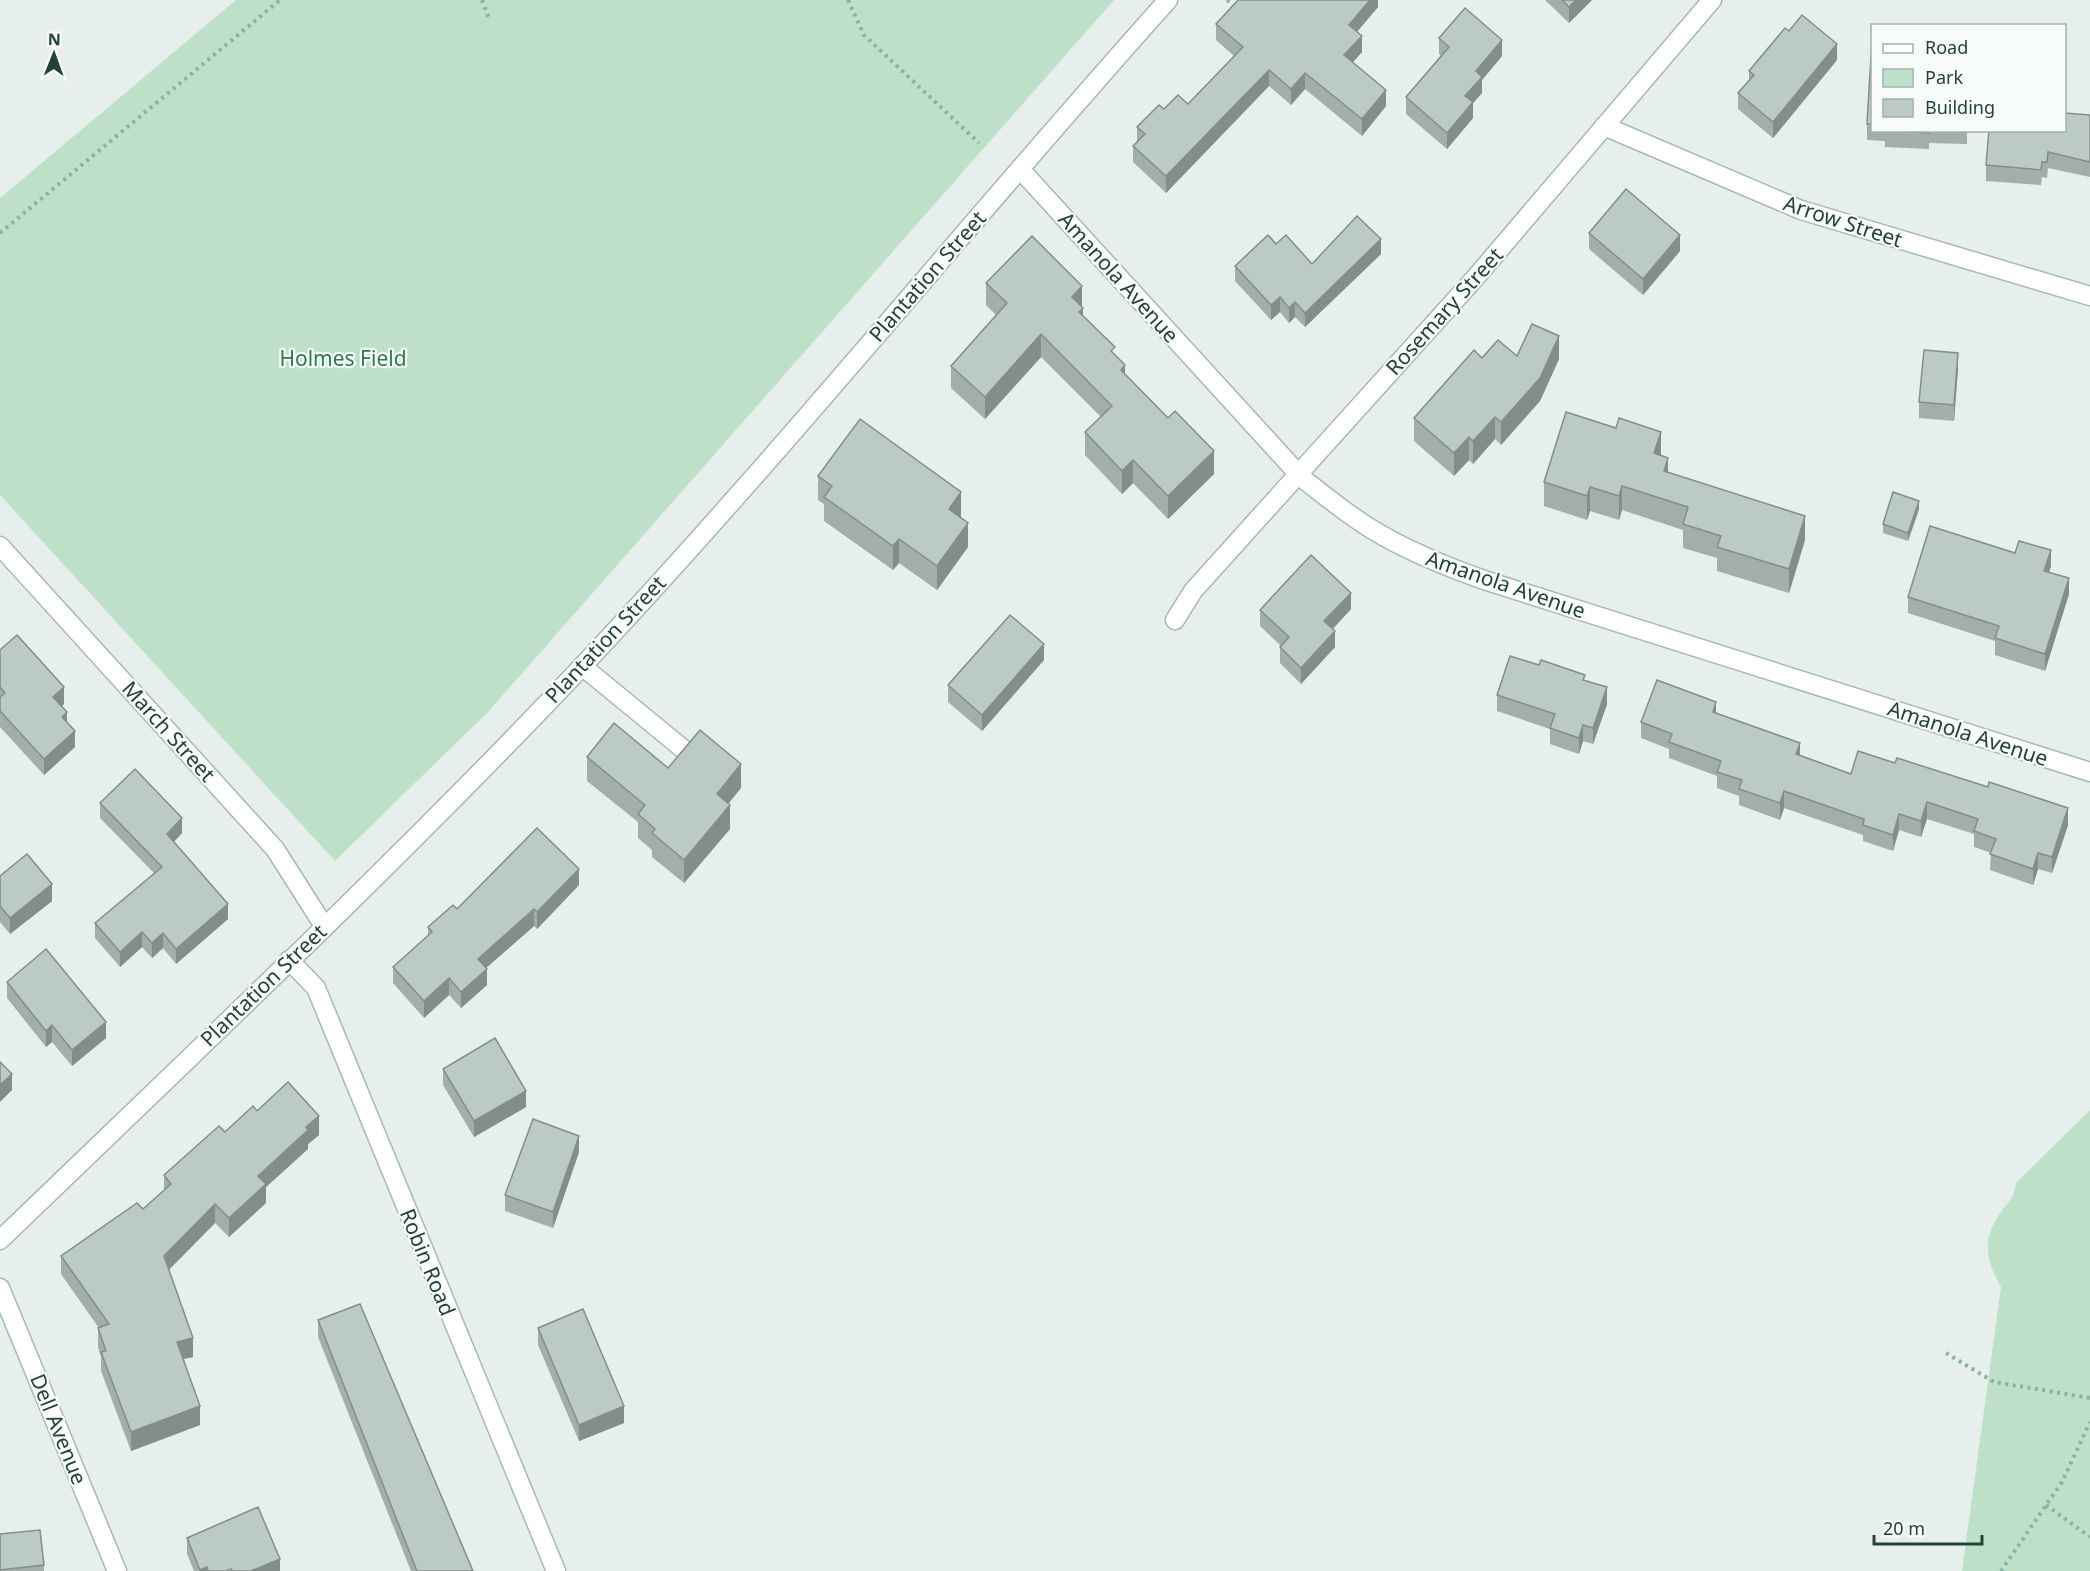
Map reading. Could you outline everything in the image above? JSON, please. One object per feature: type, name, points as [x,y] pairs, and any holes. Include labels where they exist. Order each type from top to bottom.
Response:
[{"type":"street","name":"Plantation Street","points":[[0,1240],[390,865],[582,666],[758,471],[1168,0]]},
{"type":"street","name":"Rosemary Street","points":[[1175,620],[1193,591],[1476,277],[1712,0]]},
{"type":"street","name":"Arrow Street","points":[[1604,126],[1801,210],[2090,296]]},
{"type":"street","name":"Amanola Avenue","points":[[1020,169],[1298,474],[1371,530],[1442,565],[2090,772]]},
{"type":"street","name":"March Street","points":[[0,546],[275,849],[324,926]]},
{"type":"street","points":[[582,666],[688,753]]},
{"type":"street","name":"Robin Road","points":[[289,960],[316,988],[556,1571]]},
{"type":"street","name":"Dell Avenue","points":[[0,1288],[117,1571]]},
{"type":"path","points":[[0,233],[280,0]]},
{"type":"path","points":[[482,0],[490,21]]},
{"type":"path","points":[[848,0],[864,35],[979,143]]},
{"type":"path","points":[[1227,0],[1241,12]]},
{"type":"path","points":[[1946,1353],[1994,1382],[2090,1398]]},
{"type":"path","points":[[2001,1571],[2062,1482],[2090,1422]]},
{"type":"path","points":[[2046,1505],[2090,1537]]},
{"type":"green space","name":"Holmes Field","points":[[236,0],[1114,0],[488,712],[335,861],[0,495],[0,198]]},
{"type":"green space","points":[[2090,1110],[2090,1571],[1962,1571],[2001,1287],[1989,1258],[1988,1240],[1995,1222],[2012,1197],[2016,1183]]},
{"type":"building","points":[[1238,0],[1370,0],[1349,25],[1362,36],[1344,55],[1386,90],[1362,119],[1305,73],[1291,89],[1269,70],[1166,176],[1133,146],[1145,134],[1137,127],[1159,105],[1164,109],[1178,95],[1188,104],[1243,47],[1216,24]]},
{"type":"building","points":[[1562,0],[1576,0],[1569,7]]},
{"type":"building","points":[[1465,8],[1502,40],[1476,71],[1482,77],[1465,96],[1473,102],[1447,133],[1406,97],[1449,47],[1439,38]]},
{"type":"building","points":[[1802,15],[1837,44],[1773,122],[1738,93],[1754,75],[1749,71],[1785,28],[1789,31]]},
{"type":"building","points":[[1871,56],[1871,124],[1867,124]]},
{"type":"building","points":[[2066,113],[2090,115],[2090,162],[2048,152],[2047,162],[2042,162],[2041,170],[1986,165],[1989,132],[2066,132]]},
{"type":"building","points":[[1626,189],[1680,235],[1643,279],[1589,233]]},
{"type":"building","points":[[1357,216],[1381,239],[1305,313],[1295,302],[1289,308],[1280,297],[1271,305],[1235,266],[1268,235],[1276,244],[1286,235],[1312,264]]},
{"type":"building","points":[[1032,236],[1082,286],[1072,297],[1083,308],[1079,312],[1115,347],[1111,351],[1125,365],[1121,370],[1168,418],[1175,411],[1214,451],[1168,496],[1133,460],[1122,471],[1085,432],[1112,406],[1041,334],[985,397],[951,366],[1007,303],[986,283]]},
{"type":"building","points":[[1532,324],[1559,336],[1540,378],[1501,422],[1495,417],[1473,441],[1469,437],[1454,453],[1414,418],[1474,350],[1482,358],[1498,340],[1517,356]]},
{"type":"building","points":[[1924,350],[1958,353],[1954,405],[1919,402]]},
{"type":"building","points":[[1566,412],[1616,428],[1619,418],[1661,432],[1654,453],[1668,458],[1664,471],[1805,516],[1789,569],[1717,547],[1721,536],[1683,524],[1688,507],[1622,486],[1619,496],[1590,487],[1587,496],[1544,482]]},
{"type":"building","points":[[860,419],[961,492],[949,509],[968,523],[937,566],[899,539],[893,546],[824,497],[832,486],[818,476]]},
{"type":"building","points":[[1893,492],[1919,501],[1908,533],[1883,524]]},
{"type":"building","points":[[1930,526],[2015,553],[2019,541],[2051,550],[2044,571],[2069,578],[2045,654],[1995,638],[1999,626],[1908,597]]},
{"type":"building","points":[[1311,555],[1351,593],[1324,621],[1335,631],[1301,668],[1280,647],[1289,637],[1260,610]]},
{"type":"building","points":[[1010,615],[1044,644],[982,715],[948,685]]},
{"type":"building","points":[[17,635],[64,687],[53,697],[67,712],[62,717],[75,731],[44,759],[0,711],[0,697],[5,693],[0,687],[0,650]]},
{"type":"building","points":[[1510,656],[1539,665],[1541,660],[1585,675],[1583,680],[1607,687],[1593,728],[1583,725],[1579,738],[1550,728],[1555,714],[1497,695]]},
{"type":"building","points":[[1657,680],[1716,702],[1713,712],[1800,743],[1796,754],[1851,774],[1858,751],[1895,763],[1897,758],[1988,787],[1989,782],[2068,808],[2052,857],[2038,853],[2033,869],[1990,854],[1996,839],[1974,831],[1978,819],[1927,802],[1921,821],[1899,814],[1893,835],[1863,825],[1864,819],[1784,791],[1780,803],[1739,789],[1742,780],[1717,772],[1721,761],[1669,742],[1672,734],[1641,722]]},
{"type":"building","points":[[614,723],[668,768],[700,730],[741,764],[717,794],[730,805],[684,860],[652,833],[655,829],[638,814],[645,805],[587,757]]},
{"type":"building","points":[[135,769],[182,818],[167,834],[228,904],[176,949],[163,933],[152,943],[142,932],[120,952],[95,923],[162,867],[100,803]]},
{"type":"building","points":[[537,828],[579,869],[537,912],[534,909],[478,959],[487,969],[461,992],[449,978],[424,1001],[393,967],[432,932],[428,927],[453,905],[457,909]]},
{"type":"building","points":[[27,854],[52,884],[10,918],[0,906],[0,876]]},
{"type":"building","points":[[46,949],[106,1022],[72,1050],[52,1025],[46,1031],[7,982]]},
{"type":"building","points":[[495,1038],[526,1091],[474,1121],[443,1069]]},
{"type":"building","points":[[0,1062],[12,1074],[0,1085]]},
{"type":"building","points":[[288,1082],[319,1116],[306,1127],[308,1130],[258,1176],[266,1184],[229,1218],[215,1204],[164,1256],[193,1338],[177,1342],[200,1406],[131,1432],[101,1352],[106,1351],[98,1328],[109,1324],[61,1256],[137,1203],[143,1209],[171,1184],[164,1175],[219,1126],[225,1132],[253,1106],[257,1111]]},
{"type":"building","points":[[533,1119],[579,1136],[553,1212],[505,1195]]},
{"type":"building","points":[[360,1304],[473,1571],[417,1571],[318,1320]]},
{"type":"building","points":[[583,1309],[624,1406],[579,1425],[538,1328]]},
{"type":"building","points":[[258,1507],[280,1559],[251,1571],[232,1571],[231,1569],[208,1571],[207,1567],[200,1570],[187,1538]]},
{"type":"building","points":[[40,1530],[44,1565],[0,1570],[0,1534]]}]
